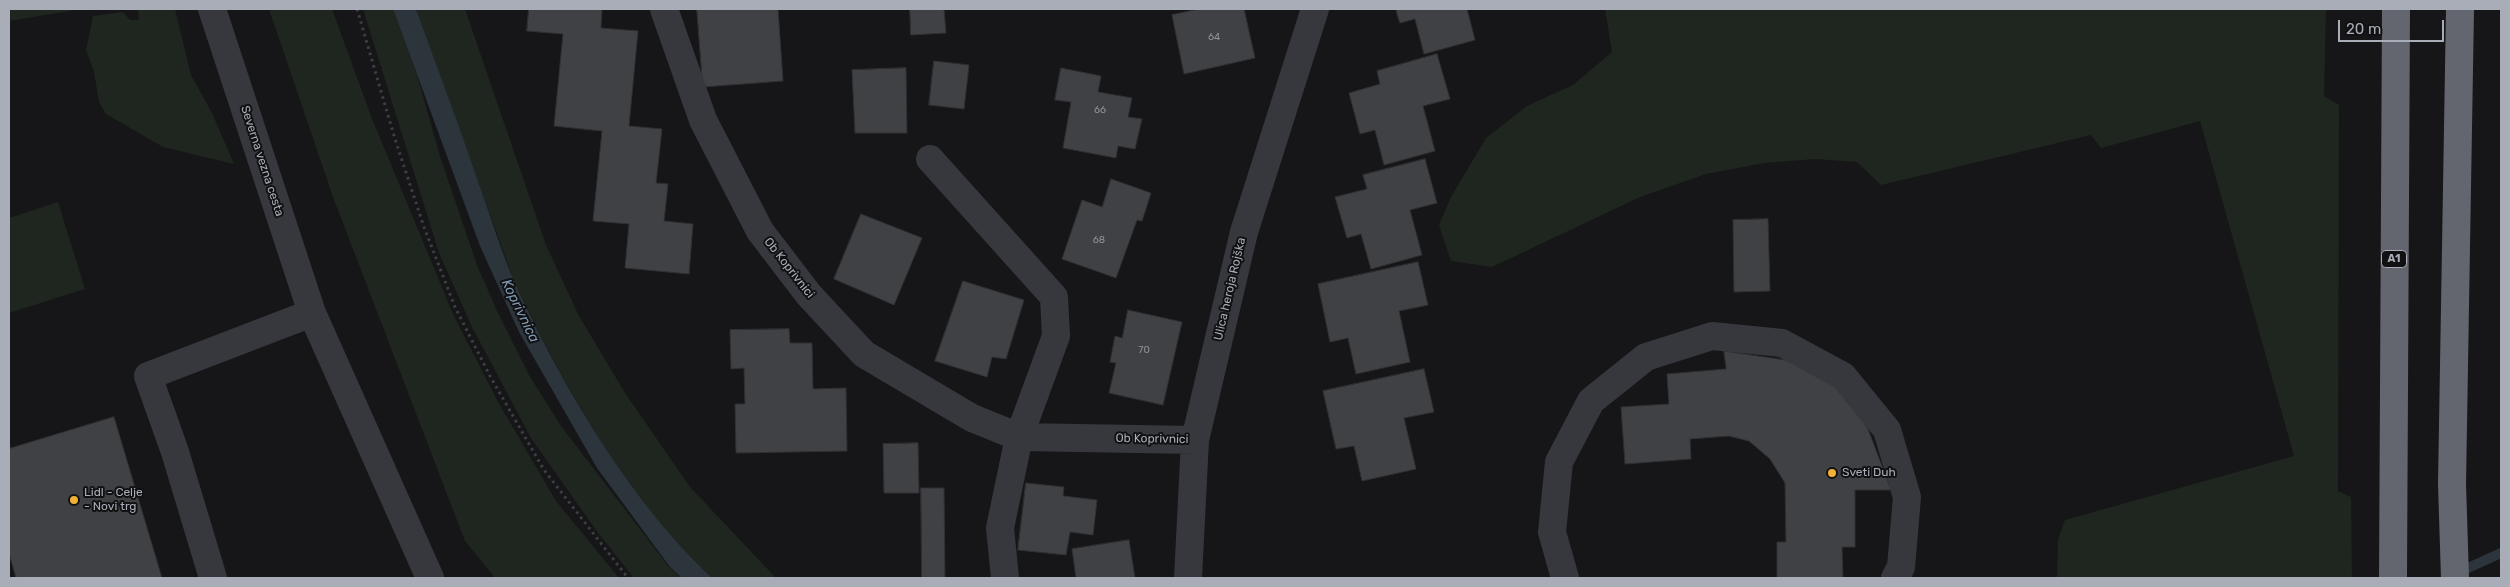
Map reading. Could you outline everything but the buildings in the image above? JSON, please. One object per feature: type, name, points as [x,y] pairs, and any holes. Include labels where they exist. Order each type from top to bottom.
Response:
[{"type":"highway","name":"A1","points":[[2394,578],[2396,9]]},
{"type":"highway","points":[[2455,578],[2452,484],[2460,9]]},
{"type":"street","name":"Severna vezna cesta","points":[[212,9],[312,313],[430,578]]},
{"type":"street","name":"Ob Koprivnici","points":[[664,9],[702,120],[760,230],[809,295],[864,354],[972,418],[1019,437],[1195,440]]},
{"type":"street","name":"Ulica heroja Rojška","points":[[1188,578],[1195,440],[1244,232],[1315,9]]},
{"type":"street","points":[[930,159],[1054,297],[1056,336],[1019,437],[1000,528],[1005,578]]},
{"type":"street","points":[[213,578],[175,452],[148,376],[312,313]]},
{"type":"street","points":[[1566,578],[1552,532],[1559,462],[1592,401],[1646,356],[1712,336],[1782,343],[1843,376],[1887,430],[1908,498],[1900,567],[1895,578]]},
{"type":"path","points":[[357,9],[395,139],[424,227],[456,307],[490,376],[544,470],[628,578]]},
{"type":"shaded area","points":[[9,9],[81,9],[9,21]]},
{"type":"shaded area","points":[[138,9],[175,9],[191,75],[212,113],[234,164],[163,147],[106,114],[99,102],[94,72],[86,50],[93,16],[123,12],[130,20],[139,20]]},
{"type":"shaded area","points":[[269,9],[332,9],[371,116],[453,314],[497,400],[556,501],[619,578],[495,578],[465,541],[333,197]]},
{"type":"shaded area","points":[[363,9],[393,9],[417,75],[440,156],[477,265],[498,313],[529,375],[561,426],[669,567],[681,578],[634,578],[598,533],[531,438],[472,327],[439,253]]},
{"type":"shaded area","points":[[416,9],[465,9],[546,245],[579,316],[625,393],[690,487],[776,578],[710,578],[651,512],[599,438],[554,361],[514,281]]},
{"type":"shaded area","points":[[1605,9],[2326,9],[2324,96],[2339,105],[2338,491],[2351,497],[2352,578],[2057,578],[2058,539],[2065,520],[2294,456],[2200,121],[2101,148],[2091,135],[1881,185],[1857,162],[1815,159],[1764,163],[1706,174],[1640,197],[1492,267],[1451,261],[1439,225],[1451,197],[1486,138],[1527,106],[1573,85],[1612,52]]},
{"type":"shaded area","points":[[58,202],[85,289],[9,313],[9,218]]},
{"type":"water","points":[[393,9],[416,9],[510,271],[533,321],[576,401],[626,479],[682,548],[712,578],[682,578],[670,567],[597,468],[519,332],[480,246]]},
{"type":"waterway","name":"Koprivnica","points":[[2457,573],[2501,553]]},
{"type":"place","name":"Sveti Duh","points":[[1832,473]]},
{"type":"place","name":"Lidl - Celje - Novi trg","points":[[74,500]]}]
